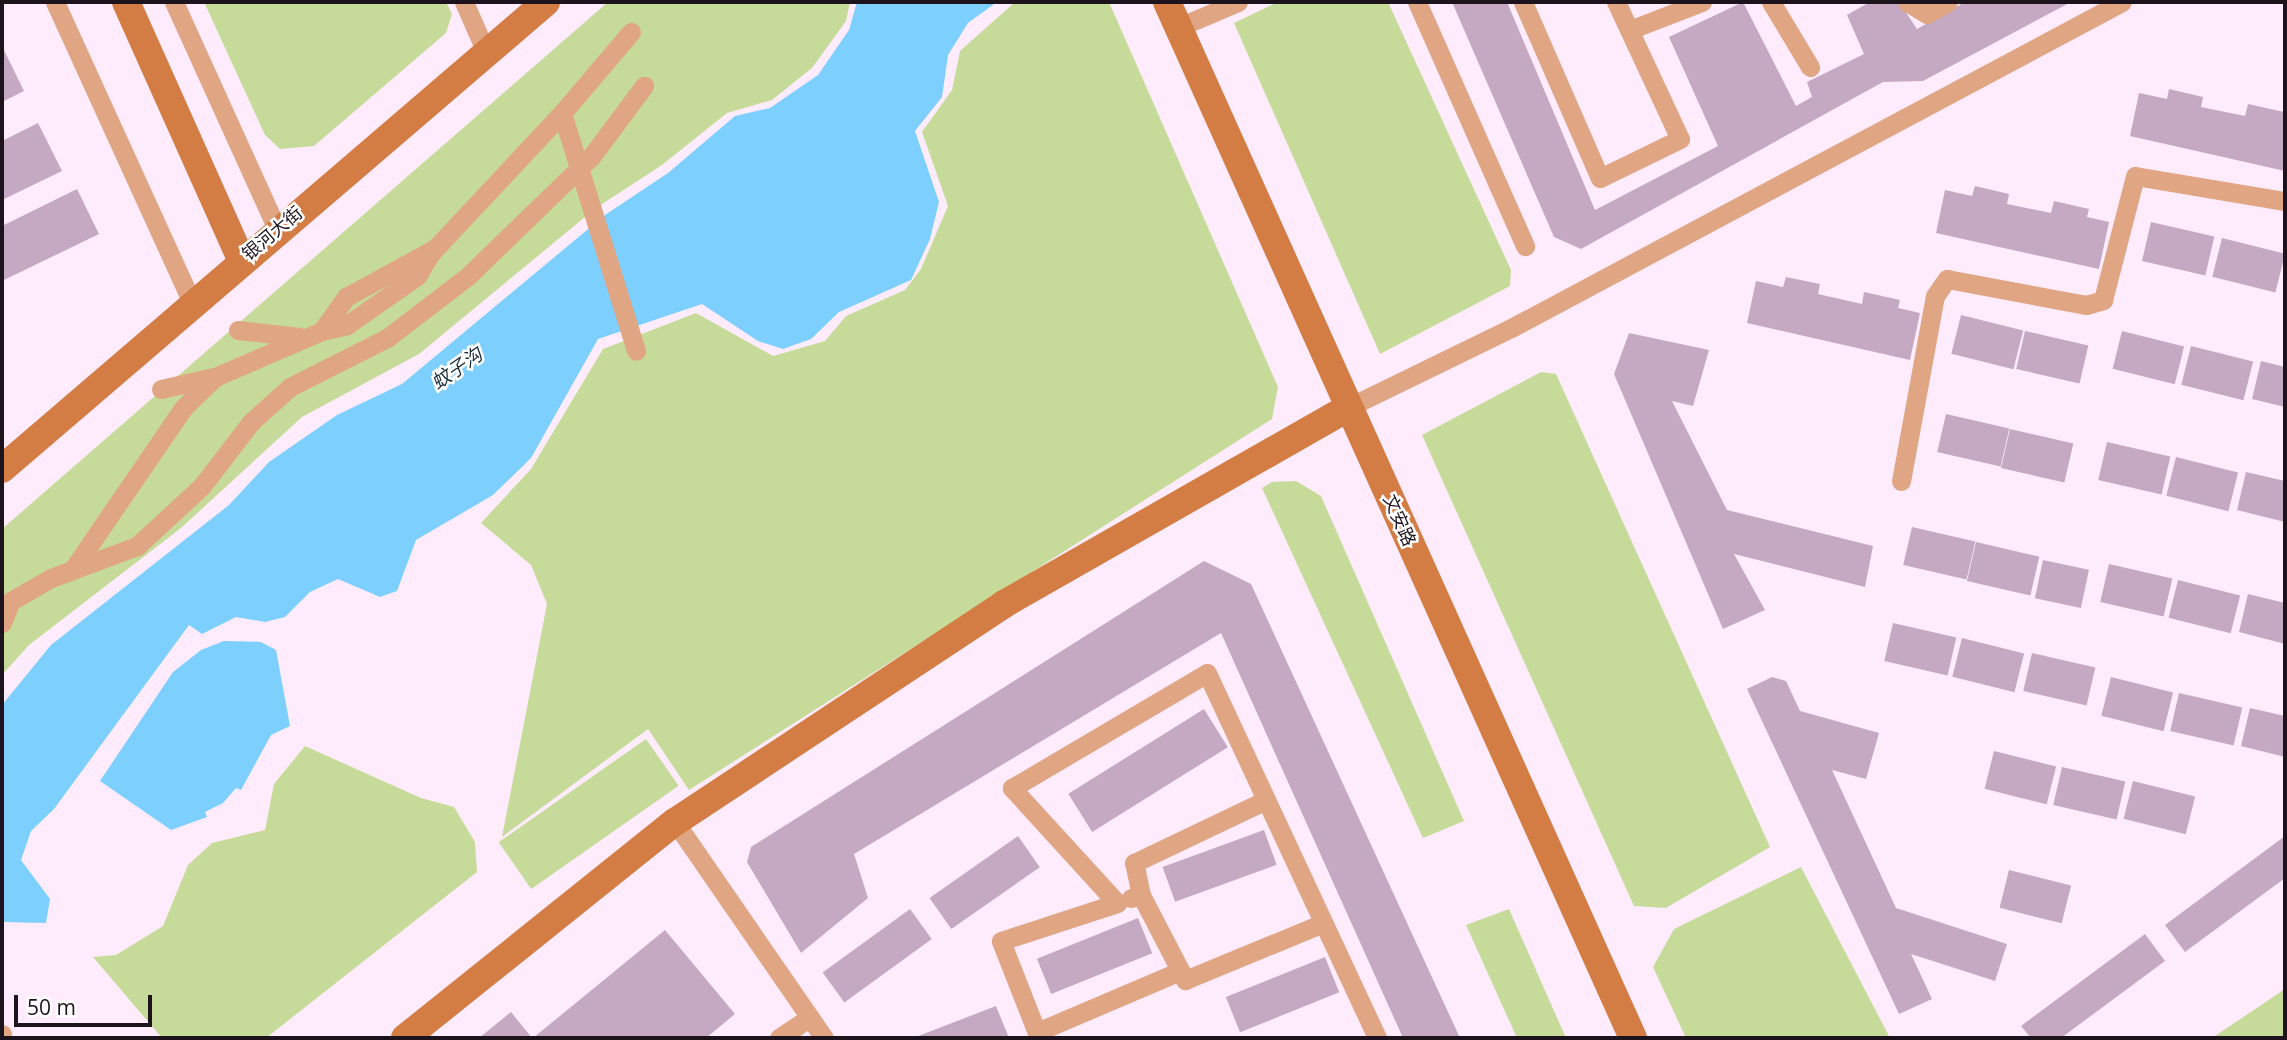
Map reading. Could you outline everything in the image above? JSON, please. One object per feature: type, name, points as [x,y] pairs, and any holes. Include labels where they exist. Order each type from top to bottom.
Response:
[{"type":"main road","points":[[126,2],[241,259]]},
{"type":"main road","name":"银河大街","points":[[2,470],[241,259],[546,2]]},
{"type":"main road","name":"文安路","points":[[1167,2],[1633,1038]]},
{"type":"main road","points":[[405,1038],[675,822],[1004,604],[1349,407]]},
{"type":"street","points":[[55,2],[192,302]]},
{"type":"street","points":[[174,2],[277,229]]},
{"type":"street","points":[[464,2],[486,52]]},
{"type":"street","points":[[1178,27],[1238,2]]},
{"type":"street","points":[[1417,2],[1525,246]]},
{"type":"street","points":[[1523,2],[1600,178],[1680,139],[1632,29],[1616,2]]},
{"type":"street","points":[[1632,29],[1702,2]]},
{"type":"street","points":[[1771,2],[1810,67]]},
{"type":"street","points":[[1907,2],[1927,14],[1948,2]]},
{"type":"street","points":[[1349,407],[1513,327],[2122,2]]},
{"type":"street","points":[[161,389],[215,377],[313,334],[347,326],[417,276],[435,249],[562,113],[631,32]]},
{"type":"street","points":[[2,623],[11,601],[74,569],[137,546],[202,486],[251,422],[290,387],[387,338],[448,291],[582,166],[644,86]]},
{"type":"street","points":[[562,113],[582,166],[636,351]]},
{"type":"street","points":[[1901,481],[1935,296],[1947,279],[2085,305],[2103,300],[2135,176],[2285,201]]},
{"type":"street","points":[[238,330],[313,334]]},
{"type":"street","points":[[74,569],[184,407],[215,377]]},
{"type":"street","points":[[1117,903],[1012,788],[1207,673],[1377,1038]]},
{"type":"street","points":[[1266,800],[1134,863],[1141,895],[1185,980],[1323,923]]},
{"type":"street","points":[[675,822],[824,1038]]},
{"type":"street","points":[[1141,895],[1001,941],[1038,1035],[1180,971]]},
{"type":"street","points":[[779,1038],[810,1017]]},
{"type":"green space","points":[[204,2],[446,2],[452,14],[446,33],[314,146],[280,149],[265,135]]},
{"type":"green space","points":[[608,2],[850,2],[846,21],[812,68],[772,100],[727,113],[662,165],[596,208],[419,354],[302,417],[181,528],[29,645],[2,675],[2,529]]},
{"type":"green space","points":[[1015,2],[1109,2],[1278,387],[1272,419],[689,790],[648,729],[502,837],[547,604],[531,565],[481,523],[531,469],[603,349],[696,313],[773,356],[825,341],[846,316],[905,290],[921,269],[948,206],[922,132],[952,90],[960,51]]},
{"type":"green space","points":[[1278,2],[1388,2],[1511,270],[1510,286],[1380,354],[1234,23]]},
{"type":"green space","points":[[1541,372],[1556,374],[1770,847],[1666,908],[1634,906],[1422,435]]},
{"type":"green space","points":[[1296,481],[1321,496],[1464,821],[1423,838],[1262,488],[1272,482]]},
{"type":"green space","points":[[646,739],[679,786],[531,889],[499,842]]},
{"type":"green space","points":[[305,746],[421,798],[454,807],[475,842],[477,872],[266,1038],[162,1038],[93,957],[116,955],[163,926],[188,865],[212,843],[265,830],[274,784]]},
{"type":"green space","points":[[1801,867],[1890,1038],[1686,1038],[1653,967],[1674,929]]},
{"type":"green space","points":[[1509,909],[1566,1038],[1517,1038],[1466,925]]},
{"type":"green space","points":[[2285,989],[2285,1038],[2212,1038]]},
{"type":"water","name":"蚊子沟","points":[[857,2],[997,2],[968,23],[948,55],[942,97],[915,131],[939,202],[930,239],[911,280],[839,312],[811,339],[783,349],[758,341],[702,304],[598,339],[531,458],[493,495],[416,540],[397,591],[380,597],[338,579],[310,592],[285,617],[265,622],[236,617],[202,634],[189,625],[54,809],[31,831],[21,860],[50,899],[46,923],[2,922],[2,705],[51,645],[229,505],[269,462],[337,415],[402,384],[605,215],[668,173],[735,116],[770,108],[818,75],[849,30]]},
{"type":"water","points":[[224,641],[261,642],[276,650],[290,726],[271,735],[241,790],[236,788],[223,803],[205,812],[207,817],[171,830],[100,781],[173,672],[201,650]]},
{"type":"building","points":[[1452,2],[1507,2],[1595,210],[1718,146],[1669,37],[1743,2],[1796,106],[1812,97],[1807,82],[1864,54],[1847,15],[1870,2],[1899,2],[1917,29],[1965,2],[2071,2],[1923,81],[1883,82],[1581,249],[1554,237]]},
{"type":"building","points":[[2,46],[24,91],[2,102]]},
{"type":"building","points":[[2169,89],[2203,97],[2201,107],[2245,116],[2248,104],[2284,112],[2285,171],[2130,136],[2139,93],[2167,99]]},
{"type":"building","points":[[38,123],[62,171],[2,200],[2,141]]},
{"type":"building","points":[[1975,186],[2009,194],[2007,204],[2051,213],[2054,201],[2089,209],[2087,217],[2109,222],[2099,269],[1936,233],[1945,190],[1972,196]]},
{"type":"building","points":[[77,189],[99,234],[2,281],[2,226]]},
{"type":"building","points":[[2151,222],[2214,237],[2205,276],[2142,261]]},
{"type":"building","points":[[2222,238],[2285,254],[2275,293],[2212,277]]},
{"type":"building","points":[[1786,277],[1820,284],[1818,294],[1862,304],[1864,292],[1900,300],[1898,308],[1920,313],[1910,360],[1747,323],[1756,281],[1783,287]]},
{"type":"building","points":[[1961,315],[2023,330],[2013,369],[1951,354]]},
{"type":"building","points":[[2025,331],[2088,346],[2080,384],[2016,369]]},
{"type":"building","points":[[2122,331],[2184,346],[2175,384],[2113,369]]},
{"type":"building","points":[[1629,333],[1709,350],[1693,406],[1672,401],[1727,510],[1873,546],[1865,587],[1734,554],[1765,610],[1723,629],[1614,374]]},
{"type":"building","points":[[2191,346],[2253,361],[2243,400],[2181,385]]},
{"type":"building","points":[[2261,361],[2285,367],[2285,407],[2252,399]]},
{"type":"building","points":[[1946,414],[2009,429],[2001,467],[1937,452]]},
{"type":"building","points":[[2010,429],[2073,444],[2064,483],[2001,468]]},
{"type":"building","points":[[2107,442],[2170,457],[2162,495],[2098,480]]},
{"type":"building","points":[[2176,457],[2238,472],[2228,511],[2166,496]]},
{"type":"building","points":[[2246,472],[2285,481],[2285,522],[2237,510]]},
{"type":"building","points":[[1912,527],[1975,542],[1967,580],[1903,565]]},
{"type":"building","points":[[1976,542],[2039,557],[2030,596],[1967,581]]},
{"type":"building","points":[[2043,560],[2089,570],[2081,608],[2035,598]]},
{"type":"building","points":[[1204,561],[1251,584],[1460,1038],[1403,1038],[1221,633],[854,854],[868,898],[801,953],[747,862],[751,847]]},
{"type":"building","points":[[2109,564],[2172,579],[2164,617],[2100,602]]},
{"type":"building","points":[[2178,580],[2240,595],[2231,633],[2169,618]]},
{"type":"building","points":[[2248,594],[2285,603],[2285,644],[2239,632]]},
{"type":"building","points":[[1893,623],[1956,638],[1948,676],[1884,661]]},
{"type":"building","points":[[1962,638],[2024,653],[2014,692],[1952,677]]},
{"type":"building","points":[[2032,653],[2095,668],[2087,706],[2023,691]]},
{"type":"building","points":[[1772,677],[1786,681],[1800,711],[1879,733],[1866,779],[1832,770],[1896,908],[2007,944],[1995,981],[1911,954],[1932,999],[1899,1014],[1747,689]]},
{"type":"building","points":[[2111,677],[2173,692],[2163,731],[2101,716]]},
{"type":"building","points":[[2179,693],[2242,708],[2234,746],[2170,731]]},
{"type":"building","points":[[2250,708],[2285,716],[2285,757],[2241,746]]},
{"type":"building","points":[[1204,709],[1228,747],[1092,832],[1068,794]]},
{"type":"building","points":[[1994,751],[2056,766],[2047,804],[1985,789]]},
{"type":"building","points":[[2062,767],[2125,782],[2117,820],[2053,805]]},
{"type":"building","points":[[2133,781],[2195,796],[2186,834],[2124,819]]},
{"type":"building","points":[[1264,830],[1277,865],[1175,902],[1163,867]]},
{"type":"building","points":[[1018,836],[1040,867],[951,929],[930,898]]},
{"type":"building","points":[[2285,836],[2285,878],[2185,952],[2165,925]]},
{"type":"building","points":[[2009,870],[2071,885],[2062,923],[2000,908]]},
{"type":"building","points":[[910,909],[932,939],[844,1002],[823,972]]},
{"type":"building","points":[[1138,918],[1152,953],[1051,994],[1037,959]]},
{"type":"building","points":[[665,930],[735,1014],[706,1038],[533,1038]]},
{"type":"building","points":[[2145,934],[2165,961],[2061,1038],[2031,1038],[2021,1026]]},
{"type":"building","points":[[1325,957],[1339,992],[1240,1032],[1226,997]]},
{"type":"building","points":[[996,1006],[1009,1038],[913,1038]]},
{"type":"building","points":[[511,1012],[532,1038],[479,1038]]}]
